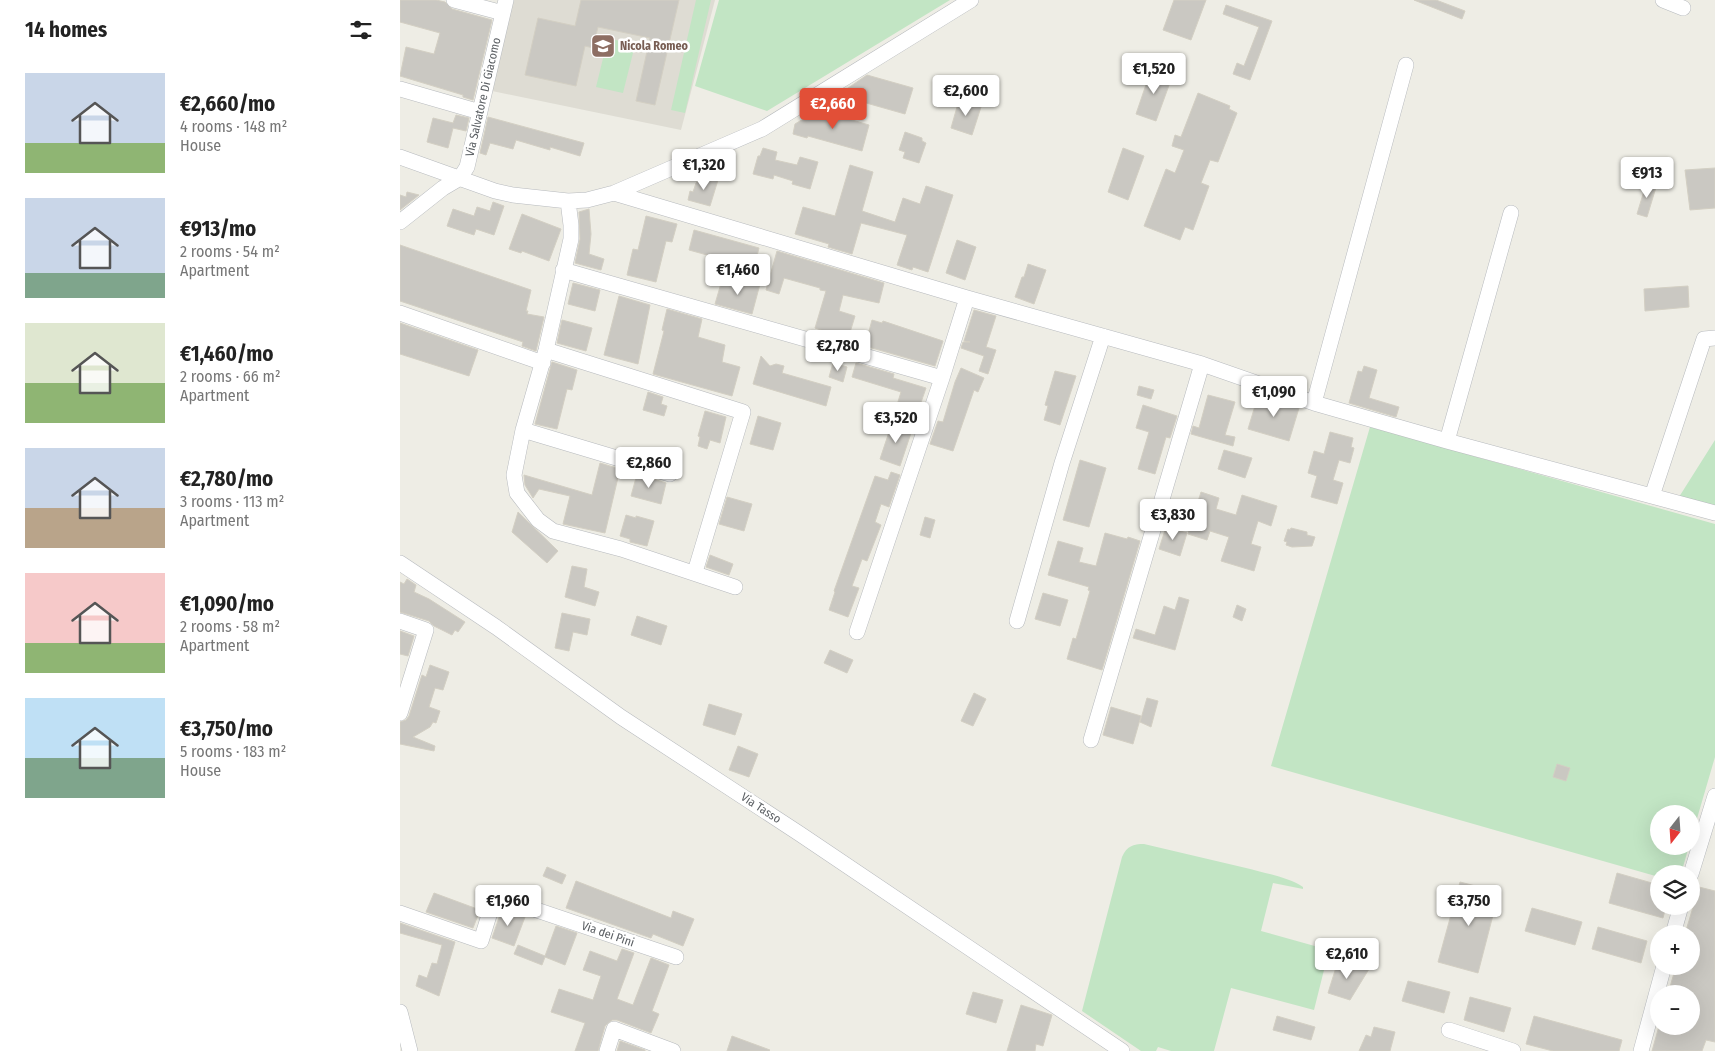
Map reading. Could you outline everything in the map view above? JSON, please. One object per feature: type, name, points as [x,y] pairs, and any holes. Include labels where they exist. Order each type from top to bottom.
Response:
[{"type":"street","points":[[454,0],[504,7]]},
{"type":"street","points":[[400,157],[495,191],[513,195],[568,201],[587,200],[614,193],[762,129],[971,0]]},
{"type":"street","points":[[1663,0],[1683,8]]},
{"type":"street","name":"Via Salvatore Di Giacomo","points":[[460,178],[466,167],[504,7]]},
{"type":"street","points":[[1314,403],[1406,65]]},
{"type":"street","points":[[400,89],[480,112]]},
{"type":"street","points":[[400,222],[442,188],[460,178]]},
{"type":"street","points":[[614,193],[967,298],[1202,364],[1314,403],[1715,513]]},
{"type":"street","points":[[568,201],[571,239],[544,357],[523,430],[514,475],[517,493],[538,520],[553,531],[620,549],[735,587]]},
{"type":"street","points":[[1447,441],[1511,213]]},
{"type":"street","points":[[563,270],[942,378]]},
{"type":"street","points":[[856,632],[942,378],[967,298]]},
{"type":"street","points":[[400,313],[544,357],[743,412],[694,572]]},
{"type":"street","points":[[1017,621],[1062,463],[1103,336]]},
{"type":"street","points":[[1652,496],[1704,339],[1715,338]]},
{"type":"street","points":[[1091,740],[1202,364]]},
{"type":"street","points":[[523,430],[670,474]]},
{"type":"street","name":"Via Tasso","points":[[400,563],[496,627],[621,717],[800,834],[1122,1051]]},
{"type":"street","points":[[400,621],[426,630],[400,713]]},
{"type":"street","points":[[1694,865],[1715,796]]},
{"type":"street","name":"Via dei Pini","points":[[400,913],[481,940],[495,896],[676,957]]},
{"type":"street","points":[[1641,1051],[1662,975]]},
{"type":"street","points":[[400,1012],[410,1051]]},
{"type":"street","points":[[606,1051],[614,1029],[673,1051]]},
{"type":"street","points":[[1449,1030],[1513,1051]]},
{"type":"shaded area","name":"Nicola Romeo","points":[[512,0],[715,0],[681,130],[492,91]]},
{"type":"green space","points":[[696,0],[711,0],[685,113],[671,110]]},
{"type":"green space","points":[[719,0],[950,0],[767,111],[695,86]]},
{"type":"green space","points":[[608,38],[635,45],[623,93],[596,87]]},
{"type":"green space","points":[[1370,427],[1715,524],[1715,757],[1700,808],[1700,805],[1650,805],[1650,855],[1686,855],[1684,865],[1650,865],[1650,874],[1271,766]]},
{"type":"green space","points":[[1715,440],[1715,506],[1679,497]]},
{"type":"green space","points":[[1144,844],[1276,876],[1303,887],[1303,889],[1273,883],[1261,931],[1329,950],[1314,1010],[1231,988],[1214,1051],[1171,1051],[1158,1047],[1156,1051],[1141,1051],[1082,1011],[1122,857],[1131,846]]},
{"type":"building","points":[[400,0],[436,0],[445,2],[452,9],[492,20],[473,100],[463,97],[463,95],[400,76],[406,47],[434,54],[440,33],[400,22]]},
{"type":"building","points":[[581,0],[679,0],[655,105],[636,101],[650,38],[598,27],[593,48],[585,46],[576,86],[525,75],[538,18],[575,26]]},
{"type":"building","points":[[1174,0],[1206,0],[1191,40],[1163,30]]},
{"type":"building","points":[[1414,0],[1436,0],[1465,11],[1462,19]]},
{"type":"building","points":[[1226,5],[1272,21],[1250,80],[1233,74],[1237,63],[1244,66],[1259,27],[1223,14]]},
{"type":"building","points":[[1151,70],[1172,77],[1156,121],[1136,114]]},
{"type":"building","points":[[867,75],[913,88],[905,114],[838,95]]},
{"type":"building","points":[[1198,93],[1230,106],[1229,109],[1237,113],[1218,162],[1210,160],[1201,183],[1209,186],[1193,230],[1185,227],[1180,240],[1144,226],[1166,169],[1175,173],[1184,150],[1172,146],[1175,135],[1181,137]]},
{"type":"building","points":[[959,100],[981,107],[972,135],[951,128]]},
{"type":"building","points":[[818,110],[869,125],[862,151],[808,136],[807,138],[793,134],[795,124]]},
{"type":"building","points":[[456,115],[469,118],[466,131],[453,128],[448,148],[427,142],[433,118],[453,123]]},
{"type":"building","points":[[488,117],[584,143],[580,156],[516,140],[513,149],[490,143],[486,155],[480,153]]},
{"type":"building","points":[[905,132],[922,138],[922,141],[926,143],[919,163],[903,158],[905,152],[899,150]]},
{"type":"building","points":[[763,148],[777,152],[775,160],[797,165],[800,157],[818,162],[810,189],[792,184],[793,181],[774,175],[773,179],[753,174],[758,156],[760,156]]},
{"type":"building","points":[[1123,148],[1144,156],[1128,200],[1108,192]]},
{"type":"building","points":[[850,165],[873,172],[862,211],[895,222],[903,198],[920,204],[926,186],[953,195],[928,272],[913,267],[912,270],[897,265],[907,235],[861,223],[852,254],[828,247],[829,244],[795,234],[803,207],[835,216]]},
{"type":"building","points":[[1715,168],[1715,208],[1690,210],[1685,170]]},
{"type":"building","points":[[702,176],[718,180],[710,206],[688,200],[690,191],[693,192],[696,183],[701,180]]},
{"type":"building","points":[[1647,181],[1657,184],[1647,217],[1637,214]]},
{"type":"building","points":[[407,192],[419,195],[400,210],[400,195],[406,197]]},
{"type":"building","points":[[493,202],[504,206],[494,235],[476,229],[474,235],[447,226],[453,209],[474,216],[477,207],[490,211]]},
{"type":"building","points":[[589,209],[591,234],[589,254],[604,259],[601,270],[575,263],[580,239],[579,212]]},
{"type":"building","points":[[522,214],[561,229],[549,261],[522,251],[521,253],[509,249]]},
{"type":"building","points":[[646,216],[677,224],[672,242],[666,241],[656,282],[627,275],[633,249],[638,250]]},
{"type":"building","points":[[694,230],[759,248],[754,268],[689,250]]},
{"type":"building","points":[[957,240],[976,247],[965,280],[946,273]]},
{"type":"building","points":[[400,245],[531,290],[527,314],[544,317],[536,351],[522,346],[523,342],[400,301]]},
{"type":"building","points":[[777,251],[884,283],[879,303],[843,295],[839,311],[855,316],[848,339],[815,328],[826,291],[784,278],[779,294],[766,290]]},
{"type":"building","points":[[1028,264],[1046,270],[1034,304],[1015,297]]},
{"type":"building","points":[[722,280],[746,286],[748,280],[760,284],[752,314],[715,304]]},
{"type":"building","points":[[573,283],[600,290],[595,311],[568,304]]},
{"type":"building","points":[[1688,286],[1689,307],[1645,311],[1644,289]]},
{"type":"building","points":[[619,296],[650,305],[638,364],[604,355]]},
{"type":"building","points":[[667,309],[702,319],[698,337],[725,345],[722,362],[740,367],[732,396],[653,374],[664,331],[662,330]]},
{"type":"building","points":[[974,310],[996,316],[986,347],[996,350],[988,374],[979,371],[984,356],[961,348],[963,342],[970,342],[964,341]]},
{"type":"building","points":[[562,320],[592,328],[586,351],[557,343]]},
{"type":"building","points":[[872,320],[882,323],[883,321],[943,341],[935,366],[865,346]]},
{"type":"building","points":[[400,323],[478,350],[469,376],[400,354]]},
{"type":"building","points":[[761,356],[770,366],[776,364],[784,366],[782,373],[831,387],[826,406],[753,384]]},
{"type":"building","points":[[552,362],[577,370],[572,390],[567,389],[557,429],[535,424]]},
{"type":"building","points":[[833,363],[847,367],[843,382],[829,377]]},
{"type":"building","points":[[856,363],[894,374],[893,378],[926,388],[918,411],[897,405],[901,392],[852,377]]},
{"type":"building","points":[[1364,366],[1377,370],[1369,398],[1399,407],[1396,417],[1349,403],[1358,371],[1362,372]]},
{"type":"building","points":[[961,368],[984,378],[978,392],[974,390],[953,451],[930,444],[938,421],[943,422]]},
{"type":"building","points":[[1055,371],[1076,376],[1060,425],[1044,420],[1048,406],[1045,405]]},
{"type":"building","points":[[1139,386],[1154,390],[1151,399],[1137,395]]},
{"type":"building","points":[[648,392],[663,397],[661,404],[667,406],[664,416],[643,410]]},
{"type":"building","points":[[1208,395],[1235,402],[1225,435],[1235,437],[1233,446],[1191,434],[1193,426],[1199,428]]},
{"type":"building","points":[[1258,396],[1299,408],[1289,441],[1248,429]]},
{"type":"building","points":[[1143,405],[1177,416],[1170,438],[1166,437],[1155,474],[1138,469],[1149,432],[1136,428]]},
{"type":"building","points":[[705,411],[726,417],[720,443],[710,440],[707,449],[698,446],[700,437],[698,436]]},
{"type":"building","points":[[758,416],[781,423],[773,450],[750,444]]},
{"type":"building","points":[[892,423],[912,430],[900,466],[880,459]]},
{"type":"building","points":[[1330,432],[1353,438],[1351,447],[1354,448],[1350,463],[1339,460],[1333,480],[1343,483],[1337,504],[1311,497],[1317,476],[1308,473],[1314,451],[1324,454]]},
{"type":"building","points":[[1224,450],[1252,458],[1245,478],[1218,469]]},
{"type":"building","points":[[1080,460],[1106,468],[1089,527],[1063,520]]},
{"type":"building","points":[[600,463],[620,469],[605,533],[563,524],[570,496],[539,489],[533,498],[525,485],[524,475],[592,495]]},
{"type":"building","points":[[891,472],[900,475],[889,507],[881,504],[875,522],[881,525],[867,561],[862,559],[852,586],[859,588],[848,617],[829,610],[875,476],[888,480]]},
{"type":"building","points":[[637,474],[666,483],[661,504],[631,496]]},
{"type":"building","points":[[1201,492],[1219,498],[1216,509],[1236,515],[1242,495],[1277,506],[1271,526],[1258,521],[1251,544],[1261,547],[1254,571],[1221,561],[1229,537],[1210,531],[1207,540],[1188,534]]},
{"type":"building","points":[[727,497],[752,504],[744,531],[719,524]]},
{"type":"building","points":[[518,512],[558,551],[547,563],[512,532]]},
{"type":"building","points":[[626,515],[654,521],[647,546],[630,542],[630,539],[620,536]]},
{"type":"building","points":[[925,517],[935,520],[930,538],[920,535]]},
{"type":"building","points":[[1166,527],[1187,533],[1180,556],[1159,549]]},
{"type":"building","points":[[1291,528],[1307,532],[1307,535],[1315,537],[1312,546],[1292,547],[1286,545],[1287,542],[1284,541],[1288,529],[1290,530]]},
{"type":"building","points":[[1105,533],[1140,541],[1102,670],[1067,659],[1073,638],[1076,639],[1090,591],[1088,590],[1089,587],[1048,575],[1058,541],[1083,548],[1079,562],[1096,566]]},
{"type":"building","points":[[710,555],[733,564],[729,575],[706,567]]},
{"type":"building","points":[[572,566],[587,569],[584,587],[599,592],[595,606],[565,597]]},
{"type":"building","points":[[407,579],[416,585],[414,592],[429,599],[465,622],[458,632],[455,630],[452,635],[434,626],[429,621],[400,612],[400,582],[404,584]]},
{"type":"building","points":[[1043,593],[1068,600],[1060,626],[1035,619]]},
{"type":"building","points":[[1179,597],[1189,600],[1175,650],[1133,638],[1136,629],[1155,635],[1164,606],[1175,610]]},
{"type":"building","points":[[1237,605],[1246,609],[1242,621],[1233,617]]},
{"type":"building","points":[[562,613],[590,619],[587,635],[573,632],[569,651],[555,648]]},
{"type":"building","points":[[637,616],[667,626],[661,645],[631,635]]},
{"type":"building","points":[[400,631],[414,636],[408,656],[400,654]]},
{"type":"building","points":[[830,650],[853,660],[847,673],[824,663]]},
{"type":"building","points":[[430,665],[449,672],[443,690],[435,688],[429,707],[440,711],[436,723],[433,722],[430,727],[413,737],[435,746],[434,751],[400,744],[400,722],[406,720],[409,716],[422,675],[426,677]]},
{"type":"building","points":[[974,693],[986,699],[973,726],[961,721]]},
{"type":"building","points":[[1147,698],[1158,701],[1151,727],[1140,722]]},
{"type":"building","points":[[709,704],[742,714],[735,735],[703,725]]},
{"type":"building","points":[[1111,707],[1141,716],[1133,744],[1103,735]]},
{"type":"building","points":[[738,746],[758,754],[749,777],[729,770]]},
{"type":"building","points":[[1557,764],[1570,768],[1566,781],[1553,777]]},
{"type":"building","points":[[547,867],[566,875],[562,884],[543,876]]},
{"type":"building","points":[[1617,873],[1650,882],[1650,914],[1609,903]]},
{"type":"building","points":[[576,881],[671,918],[673,911],[694,919],[683,946],[653,934],[651,938],[566,908]]},
{"type":"building","points":[[1460,882],[1499,892],[1478,973],[1438,962]]},
{"type":"building","points":[[1700,887],[1715,891],[1715,1042],[1706,1040],[1702,1051],[1652,1051],[1656,1035],[1700,1035],[1700,985],[1671,985],[1673,975],[1700,975],[1700,925],[1688,925],[1691,915],[1700,915]]},
{"type":"building","points":[[434,893],[480,910],[473,928],[426,912]]},
{"type":"building","points":[[1532,908],[1582,922],[1575,945],[1525,931]]},
{"type":"building","points":[[502,909],[525,917],[514,946],[492,938]]},
{"type":"building","points":[[1652,915],[1664,915],[1663,918]]},
{"type":"building","points":[[400,923],[455,942],[439,996],[416,986],[419,975],[427,978],[432,963],[437,964],[442,945],[400,933]]},
{"type":"building","points":[[556,926],[577,933],[565,965],[545,957],[542,965],[514,954],[518,945],[545,956]]},
{"type":"building","points":[[1598,927],[1647,941],[1641,963],[1592,949]]},
{"type":"building","points":[[622,949],[634,953],[617,999],[633,1005],[651,958],[669,965],[652,1011],[659,1014],[651,1033],[617,1020],[612,1020],[605,1026],[598,1051],[575,1051],[585,1023],[551,1012],[559,989],[593,1000],[601,976],[583,970],[590,951],[617,961]]},
{"type":"building","points":[[1338,961],[1369,969],[1350,1000],[1328,993]]},
{"type":"building","points":[[1408,981],[1450,992],[1444,1013],[1402,1001]]},
{"type":"building","points":[[973,992],[1003,1000],[996,1023],[966,1014]]},
{"type":"building","points":[[1470,997],[1511,1008],[1504,1032],[1464,1020]]},
{"type":"building","points":[[1021,1005],[1052,1015],[1043,1046],[1036,1044],[1035,1051],[1007,1051]]},
{"type":"building","points":[[1277,1016],[1315,1027],[1311,1040],[1273,1030]]},
{"type":"building","points":[[1534,1016],[1622,1040],[1619,1051],[1553,1051],[1526,1044]]},
{"type":"building","points":[[1374,1027],[1395,1032],[1390,1051],[1359,1051],[1366,1035],[1371,1037]]},
{"type":"building","points":[[732,1036],[770,1050],[727,1051]]},
{"type":"building","points":[[620,1041],[645,1050],[645,1051],[617,1051]]},
{"type":"place","name":"Nicola Romeo","points":[[603,46]]}]
